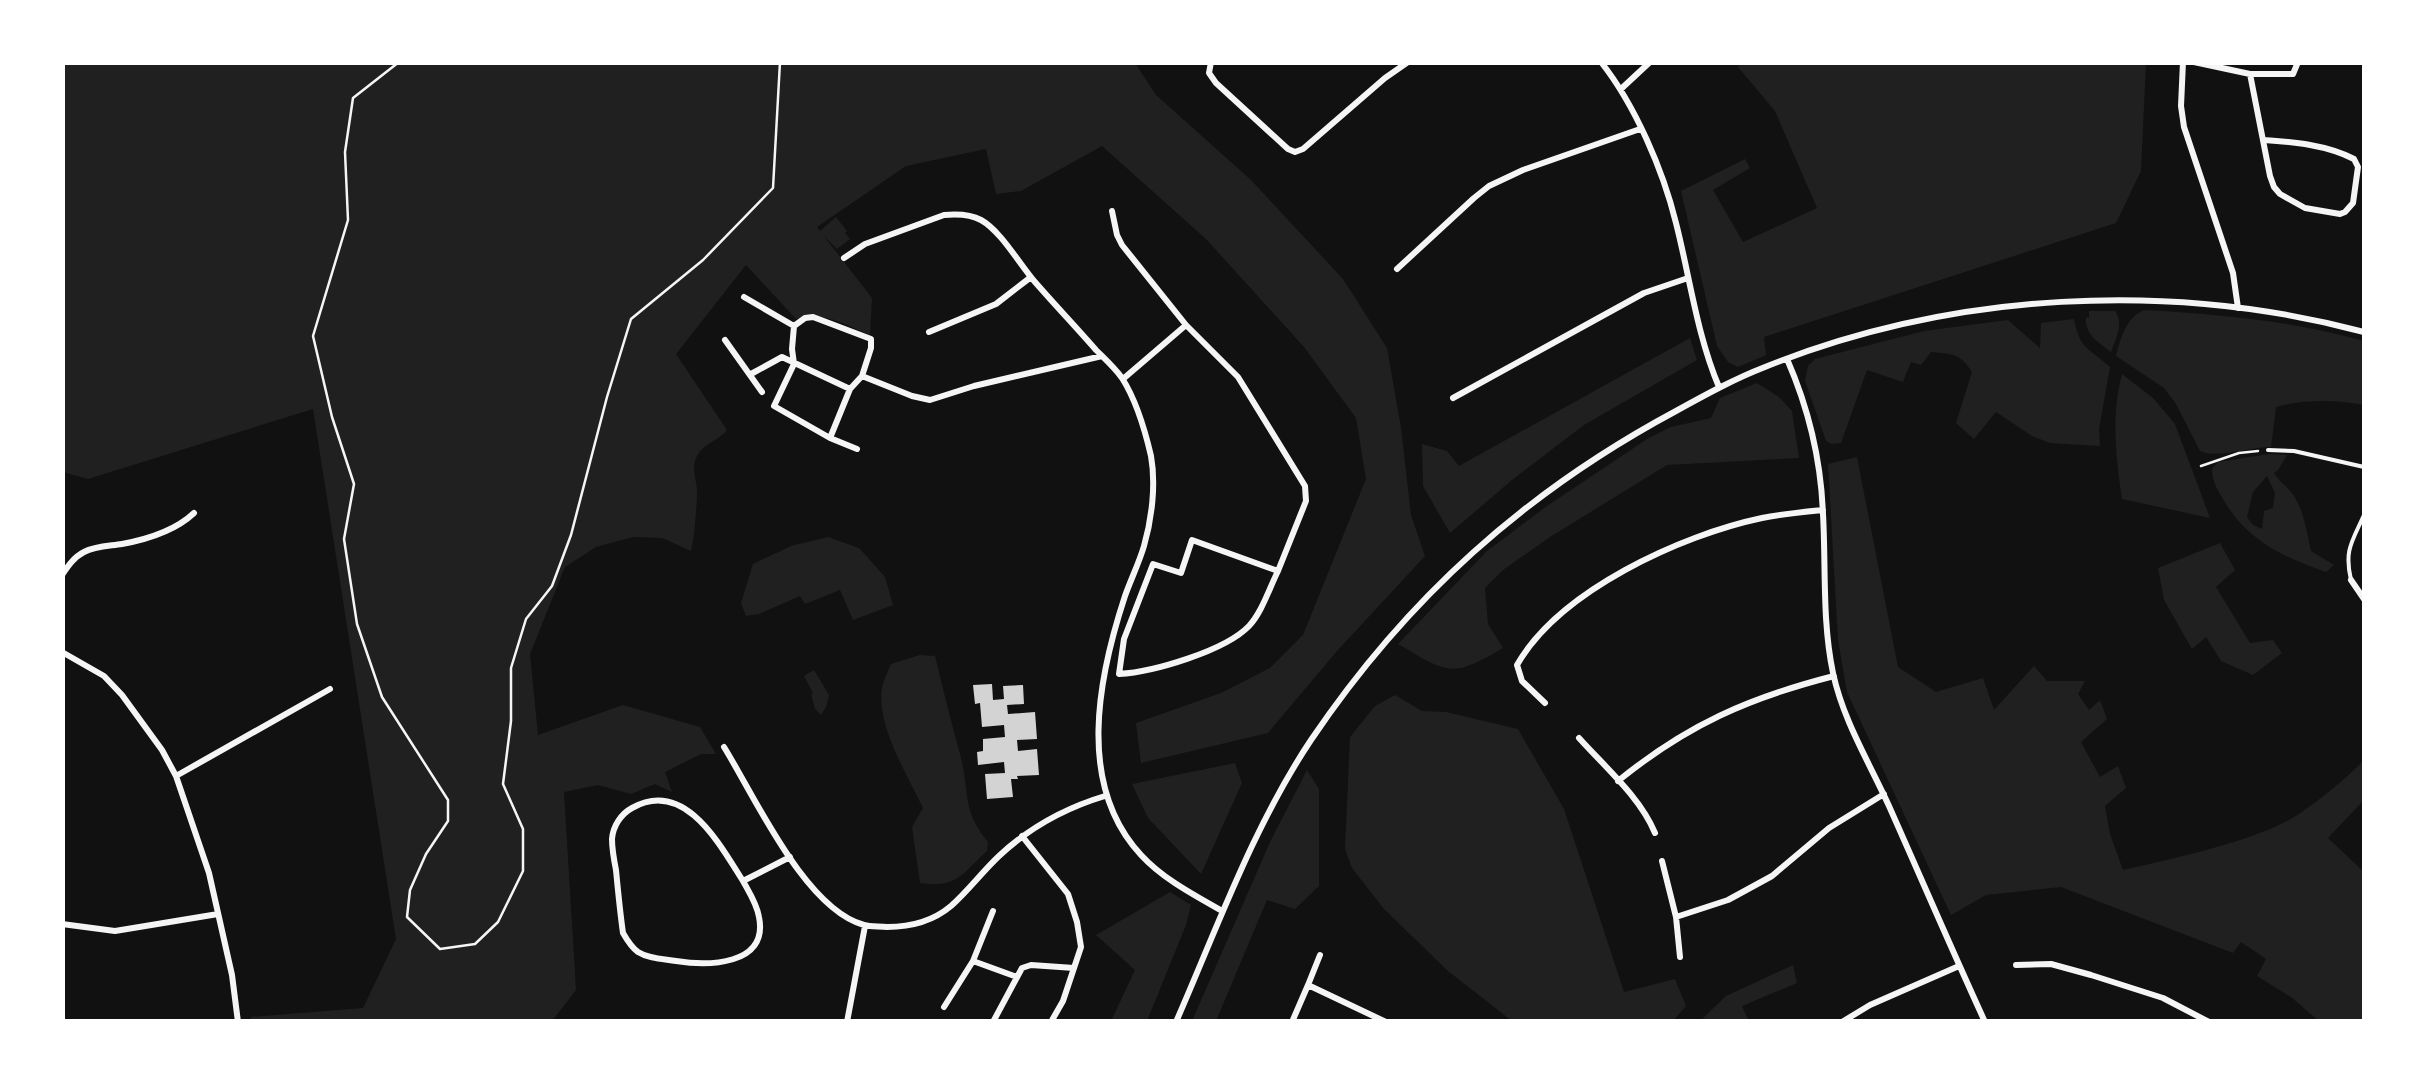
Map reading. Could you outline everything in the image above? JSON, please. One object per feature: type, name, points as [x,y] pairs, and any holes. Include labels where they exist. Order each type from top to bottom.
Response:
[{"type":"street","points":[[1211,62],[1208,73],[1216,83],[1295,152],[1408,62]]},
{"type":"street","points":[[1602,62],[1622,89],[1657,161],[1719,387]]},
{"type":"street","points":[[1622,89],[1650,62]]},
{"type":"street","points":[[2184,62],[2184,127],[2233,274],[2238,308]]},
{"type":"street","points":[[2194,62],[2250,74],[2293,74],[2298,62]]},
{"type":"street","points":[[2250,74],[2270,176],[2274,186],[2280,194],[2305,208],[2340,214],[2349,208],[2358,167],[2354,159],[2300,143],[2264,140]]},
{"type":"street","points":[[1398,269],[1489,186],[1640,129]]},
{"type":"street","points":[[1112,212],[1122,245],[1186,325],[1248,391],[1305,486],[1306,501],[1278,572],[1248,628],[1187,659],[1119,674],[1124,639],[1154,564],[1182,573],[1192,540],[1278,572]]},
{"type":"street","points":[[844,258],[865,244],[944,215],[981,220],[1123,380],[1141,420],[1150,455],[1152,502],[1144,547],[1120,612],[1105,671],[1098,738],[1106,796],[1125,835],[1145,859],[1222,911]]},
{"type":"street","points":[[929,332],[996,304],[1031,277]]},
{"type":"street","points":[[1453,398],[1644,293],[1688,278]]},
{"type":"street","points":[[744,296],[794,326]]},
{"type":"street","points":[[1176,1022],[1222,911],[1264,824],[1310,742],[1378,650],[1424,599],[1505,523],[1607,449],[1719,387],[1788,359],[1844,340],[1960,314],[2030,305],[2133,300],[2238,308],[2364,332]]},
{"type":"street","points":[[794,326],[813,317],[870,339],[862,376],[850,389],[830,438]]},
{"type":"street","points":[[1123,380],[1186,325]]},
{"type":"street","points":[[794,326],[794,364],[774,406],[857,449]]},
{"type":"street","points":[[726,340],[762,392]]},
{"type":"street","points":[[751,374],[782,356],[850,389]]},
{"type":"street","points":[[862,376],[930,400],[1102,356]]},
{"type":"street","points":[[1788,359],[1799,386],[1816,457],[1823,510],[1824,594],[1834,676],[1852,730],[1985,1022]]},
{"type":"street","points":[[1544,702],[1522,681],[1517,665],[1534,639],[1584,596],[1646,559],[1692,539],[1761,518],[1823,510]]},
{"type":"street","points":[[62,575],[83,552],[174,529],[194,512]]},
{"type":"street","points":[[2351,580],[2364,598]]},
{"type":"street","points":[[62,652],[104,676],[122,695],[176,776],[209,873],[235,987],[238,1022]]},
{"type":"street","points":[[1618,780],[1668,742],[1720,714],[1834,676]]},
{"type":"street","points":[[176,776],[330,689]]},
{"type":"street","points":[[1579,738],[1618,780],[1656,833]]},
{"type":"street","points":[[724,747],[790,857],[822,900],[865,926],[908,926],[936,917],[1022,836],[1054,816],[1106,796]]},
{"type":"street","points":[[1676,917],[1728,900],[1772,876],[1829,828],[1884,794]]},
{"type":"street","points":[[655,800],[672,802],[689,810],[706,827],[743,881],[760,925],[757,940],[744,955],[713,964],[639,953],[623,933],[612,841],[616,824],[627,810],[640,804],[655,800]]},
{"type":"street","points":[[1022,836],[1068,894],[1081,947],[1063,1001],[1051,1022]]},
{"type":"street","points":[[743,881],[790,857]]},
{"type":"street","points":[[1662,861],[1676,917],[1680,957]]},
{"type":"street","points":[[944,1007],[973,961],[993,911]]},
{"type":"street","points":[[62,924],[115,931],[218,914]]},
{"type":"street","points":[[847,1022],[865,926]]},
{"type":"street","points":[[1292,1022],[1320,955]]},
{"type":"street","points":[[973,961],[1016,977]]},
{"type":"street","points":[[2016,965],[2051,964],[2092,975],[2163,998],[2210,1022]]},
{"type":"street","points":[[1842,1022],[1870,1005],[1959,966]]},
{"type":"street","points":[[993,1022],[1022,968],[1074,968]]},
{"type":"street","points":[[1308,986],[1386,1022]]},
{"type":"lane","points":[[2268,450],[2294,450],[2364,467]]},
{"type":"lane","points":[[2351,580],[2346,561],[2364,515]]},
{"type":"path","points":[[399,62],[353,98],[345,152],[348,220],[313,336],[332,417],[354,484],[344,540],[357,624],[382,697],[448,800],[448,821],[426,854],[410,890],[407,917],[440,949],[475,944],[498,922],[523,871],[523,829],[503,784],[512,722],[511,668],[526,618],[552,586],[571,535],[631,319],[703,260],[772,188],[780,62]]},
{"type":"path","points":[[2201,466],[2239,453],[2268,450]]},
{"type":"shaded area","points":[[62,63],[1135,63],[1156,95],[1251,180],[1343,279],[1387,348],[1411,515],[1425,556],[1268,733],[1141,763],[1136,723],[1221,693],[1270,668],[1303,635],[1366,479],[1356,418],[1304,347],[1206,239],[1102,146],[1021,191],[996,194],[986,149],[906,166],[817,227],[820,231],[836,217],[847,231],[850,239],[837,249],[823,235],[872,298],[870,335],[825,318],[796,319],[746,265],[676,354],[727,430],[703,448],[695,461],[697,495],[691,551],[662,538],[633,537],[596,547],[565,567],[530,654],[538,735],[623,705],[700,727],[716,754],[701,754],[665,772],[672,792],[655,784],[631,794],[598,785],[564,792],[576,990],[552,1021],[251,1021],[251,1017],[363,1008],[396,939],[313,409],[88,479],[63,472]]},
{"type":"shaded area","points":[[1741,63],[2146,63],[2141,171],[2116,223],[1764,337],[1766,355],[1738,367],[1728,362],[1717,346],[1681,191],[1745,159],[1750,168],[1713,190],[1743,242],[1817,208],[1775,111],[1738,67]]},
{"type":"shaded area","points":[[2144,310],[2255,320],[2364,341],[2364,405],[2320,401],[2276,407],[2271,447],[2224,453],[2200,451],[2164,388],[2116,356],[2129,323]]},
{"type":"shaded area","points":[[2089,311],[2115,311],[2118,316],[2111,352],[2090,333],[2086,323]]},
{"type":"shaded area","points":[[2074,319],[2082,343],[2110,367],[2099,429],[2100,446],[2050,443],[1996,412],[1974,439],[1956,423],[1972,372],[1955,356],[1931,352],[1921,365],[1911,362],[1903,382],[1867,370],[1841,443],[1826,441],[1805,381],[1808,366],[1815,359],[1924,331],[2008,320],[2040,348],[2041,323]]},
{"type":"shaded area","points":[[1690,338],[1697,360],[1584,425],[1450,533],[1423,486],[1422,444],[1447,451],[1459,466]]},
{"type":"shaded area","points":[[2122,374],[2153,398],[2175,424],[2210,518],[2122,499],[2116,421]]},
{"type":"shaded area","points":[[1757,383],[1792,411],[1799,458],[1667,465],[1550,537],[1503,570],[1485,588],[1488,624],[1503,648],[1472,665],[1439,666],[1398,644],[1487,551],[1547,506],[1647,439],[1671,427],[1711,418],[1720,398]]},
{"type":"shaded area","points":[[2287,455],[2274,473],[2299,505],[2311,551],[2334,565],[2326,572],[2281,553],[2254,536],[2232,513],[2217,488],[2212,469],[2218,462]],"holes":[[[2267,476],[2275,493],[2273,508],[2264,511],[2262,529],[2253,525],[2247,517],[2253,492]]]},
{"type":"shaded area","points":[[1857,457],[1898,667],[1936,692],[1983,678],[1994,710],[2034,666],[2047,681],[2085,681],[2078,694],[2089,710],[2100,700],[2107,719],[2081,742],[2100,777],[2118,766],[2126,788],[2105,806],[2123,870],[2214,848],[2281,824],[2325,795],[2364,760],[2364,800],[2328,838],[2364,872],[2364,1021],[2319,1021],[2257,976],[2266,959],[2241,942],[2233,953],[2061,887],[1986,895],[1951,915],[1847,692],[1838,640],[1828,464]]},
{"type":"shaded area","points":[[828,537],[859,548],[885,577],[893,605],[853,620],[840,590],[805,604],[800,596],[746,616],[741,603],[753,564],[791,546]]},
{"type":"shaded area","points":[[2220,543],[2235,570],[2216,587],[2250,643],[2273,640],[2282,653],[2253,675],[2221,661],[2206,637],[2192,649],[2164,600],[2158,568]]},
{"type":"shaded area","points":[[920,655],[935,656],[970,810],[988,842],[987,851],[964,873],[951,881],[932,884],[920,883],[912,827],[923,808],[894,749],[881,702],[891,664]]},
{"type":"shaded area","points":[[814,670],[829,695],[821,715],[815,709],[813,693],[804,676]]},
{"type":"shaded area","points":[[1395,695],[1422,711],[1446,712],[1518,729],[1564,809],[1624,992],[1675,979],[1686,1006],[1673,1021],[1512,1021],[1448,971],[1384,909],[1352,868],[1345,849],[1350,737],[1375,706]]},
{"type":"shaded area","points":[[1235,763],[1242,783],[1201,874],[1148,818],[1132,784]]},
{"type":"shaded area","points":[[1307,770],[1319,789],[1319,886],[1295,909],[1267,900],[1216,1021],[1192,1021],[1270,842]]},
{"type":"shaded area","points":[[1170,892],[1191,905],[1147,1021],[1111,1021],[1135,970],[1096,935]]},
{"type":"shaded area","points":[[1793,965],[1797,983],[1742,1006],[1749,1021],[1700,1021],[1726,996]]},
{"type":"building","points":[[992,684],[993,700],[1004,699],[1003,686],[1023,685],[1024,704],[1007,705],[1008,714],[1035,712],[1037,739],[1017,740],[1018,751],[1037,749],[1039,775],[1011,779],[1013,797],[987,799],[985,774],[1005,773],[1004,762],[978,765],[977,752],[983,751],[983,739],[1005,737],[1004,725],[982,727],[980,703],[975,704],[973,685]]}]
